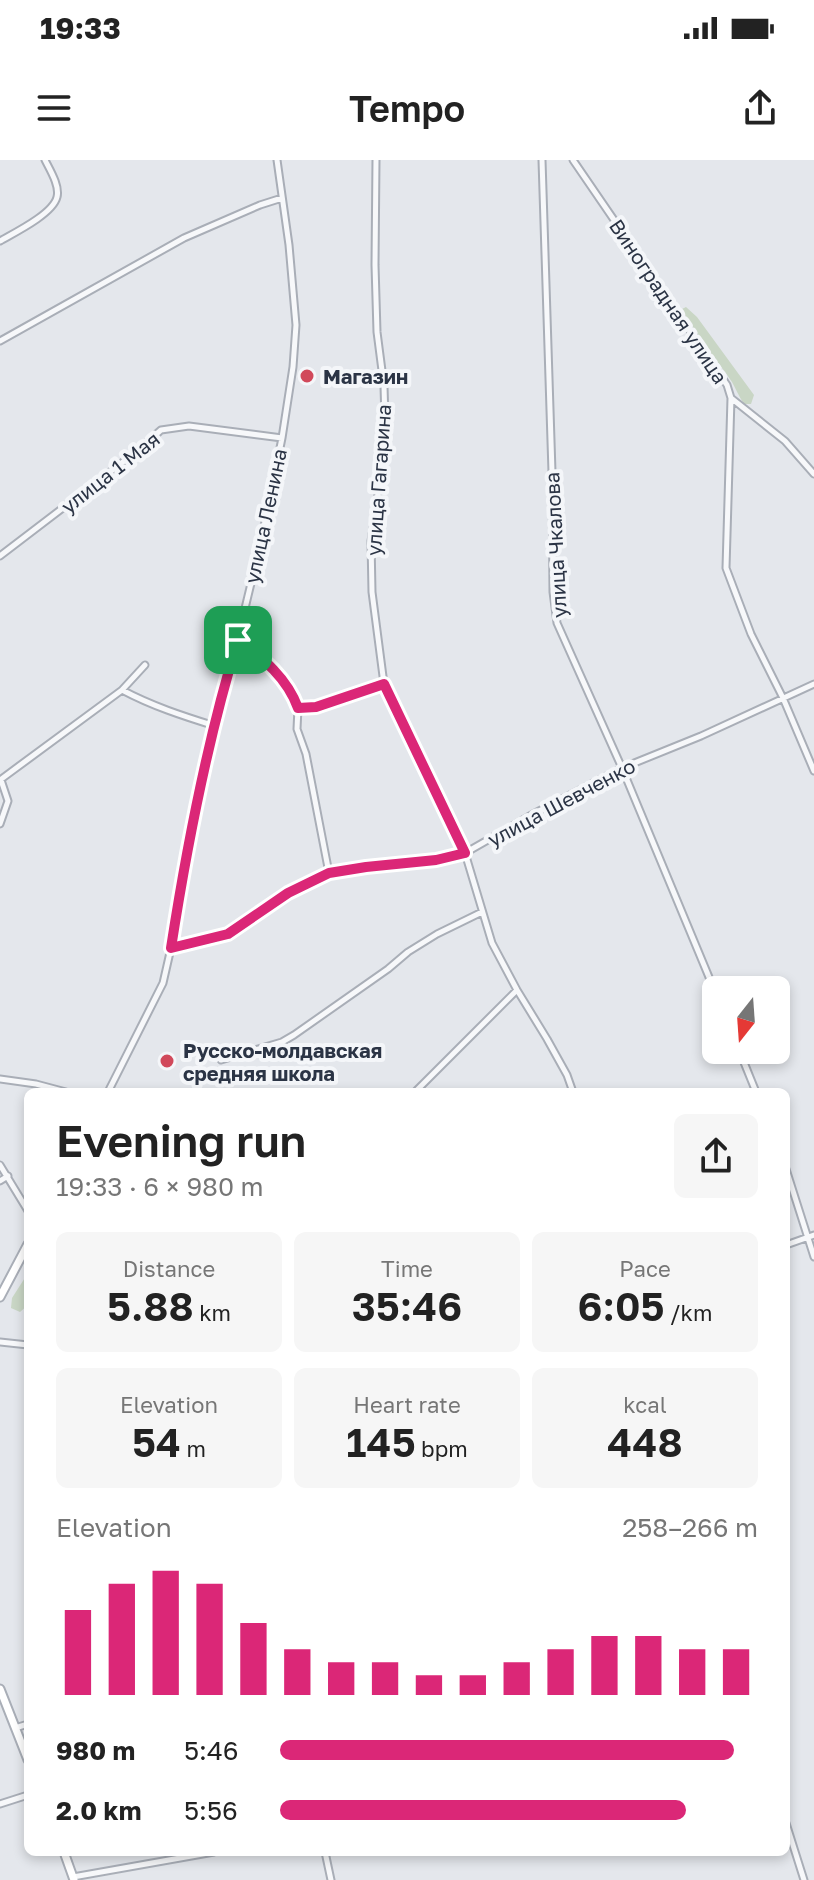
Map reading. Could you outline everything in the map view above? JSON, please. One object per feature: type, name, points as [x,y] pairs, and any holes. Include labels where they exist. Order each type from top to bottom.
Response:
[{"type":"street","points":[[0,241],[47,211],[55,202],[57,191],[45,160]]},
{"type":"street","name":"улица Ленина","points":[[110,1088],[163,983],[193,824],[260,546],[282,438],[296,325],[277,160]]},
{"type":"street","name":"улица Гагарина","points":[[376,160],[377,332],[385,420],[371,541],[372,592],[384,684],[465,853],[492,943],[572,1088]]},
{"type":"street","name":"улица Чкалова","points":[[542,160],[554,607],[557,623],[622,768],[709,976]]},
{"type":"street","name":"Виноградная улица","points":[[573,160],[727,385],[731,398],[726,568],[751,634],[814,771]]},
{"type":"street","points":[[0,341],[184,238],[282,198]]},
{"type":"street","points":[[731,398],[785,441],[814,474]]},
{"type":"street","points":[[730,414],[741,406]]},
{"type":"street","name":"улица 1 Мая","points":[[0,556],[161,430],[189,426],[282,438]]},
{"type":"street","points":[[238,640],[285,681],[298,708],[297,729],[306,754],[329,873]]},
{"type":"street","points":[[0,824],[8,801],[1,780],[122,690],[145,665]]},
{"type":"street","points":[[298,708],[316,707],[384,684]]},
{"type":"street","name":"улица Шевченко","points":[[171,948],[228,934],[288,893],[329,873],[436,860],[465,853],[622,768],[814,684]]},
{"type":"street","points":[[122,690],[139,700],[215,726]]},
{"type":"street","points":[[221,1060],[282,1042],[408,952],[482,912]]},
{"type":"street","points":[[419,1088],[517,990]]},
{"type":"street","points":[[745,1064],[754,1088]]},
{"type":"street","points":[[0,1079],[51,1088]]},
{"type":"street","points":[[0,1165],[24,1204]]},
{"type":"street","points":[[0,1181],[8,1176]]},
{"type":"street","points":[[790,1180],[811,1236],[814,1257]]},
{"type":"street","points":[[790,1244],[811,1236]]},
{"type":"street","points":[[0,1297],[24,1252]]},
{"type":"street","points":[[0,1342],[24,1345]]},
{"type":"street","points":[[0,1689],[24,1750]]},
{"type":"street","points":[[15,1728],[24,1725]]},
{"type":"street","points":[[0,1804],[24,1796]]},
{"type":"street","points":[[790,1836],[804,1880]]},
{"type":"street","points":[[65,1856],[74,1879],[193,1856]]},
{"type":"street","points":[[326,1856],[331,1880]]},
{"type":"green space","points":[[686,307],[697,317],[754,395],[751,404],[744,404],[693,328],[682,309]]},
{"type":"green space","points":[[24,1279],[24,1308],[20,1312],[11,1308],[12,1298]]},
{"type":"place","name":"Магазин","points":[[307,376]]},
{"type":"place","name":"Русско-молдавская средняя школа","points":[[167,1061]]},
{"type":"route","points":[[238,640],[285,681],[298,708],[316,707],[384,684],[465,853],[436,860],[329,873],[288,893],[228,934],[171,948],[193,824],[238,640]]}]
